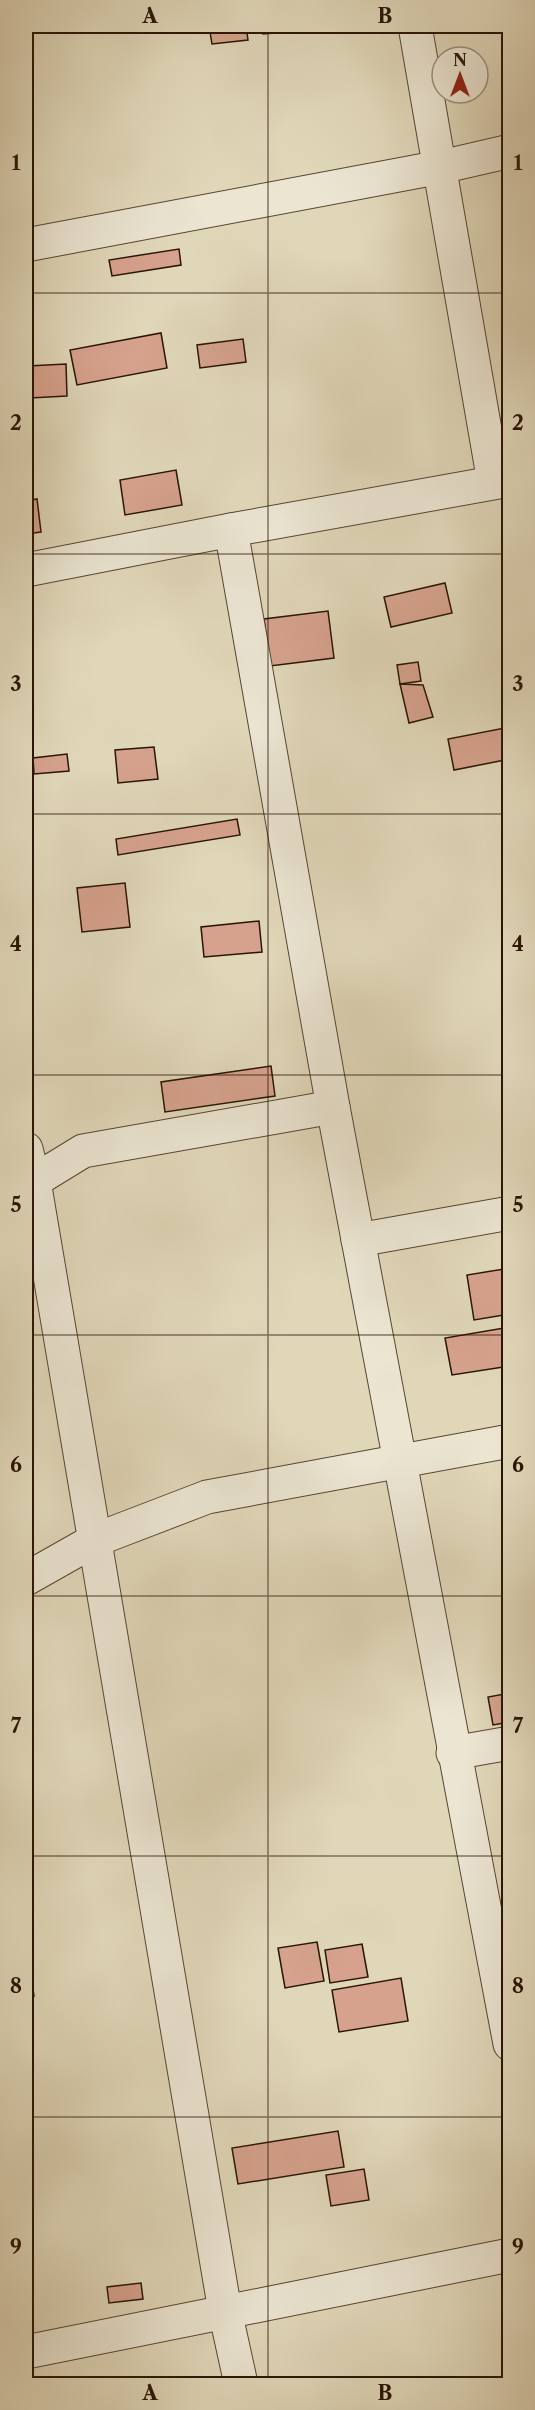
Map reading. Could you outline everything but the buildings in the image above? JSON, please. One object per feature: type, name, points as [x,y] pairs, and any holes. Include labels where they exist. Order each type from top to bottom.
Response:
[{"type":"street","points":[[26,570],[502,481],[415,26]]},
{"type":"street","points":[[26,245],[441,167],[510,151]]},
{"type":"street","points":[[231,530],[333,1107],[453,1753],[504,1989],[510,2044]]},
{"type":"street","points":[[30,1187],[83,1151],[333,1107]]},
{"type":"street","points":[[26,1149],[30,1187],[95,1540],[225,2311],[241,2385]]},
{"type":"street","points":[[358,1240],[510,1213]]},
{"type":"street","points":[[26,1579],[95,1540],[207,1497],[510,1441]]},
{"type":"street","points":[[453,1753],[510,1743]]},
{"type":"street","points":[[26,2352],[510,2255]]}]
